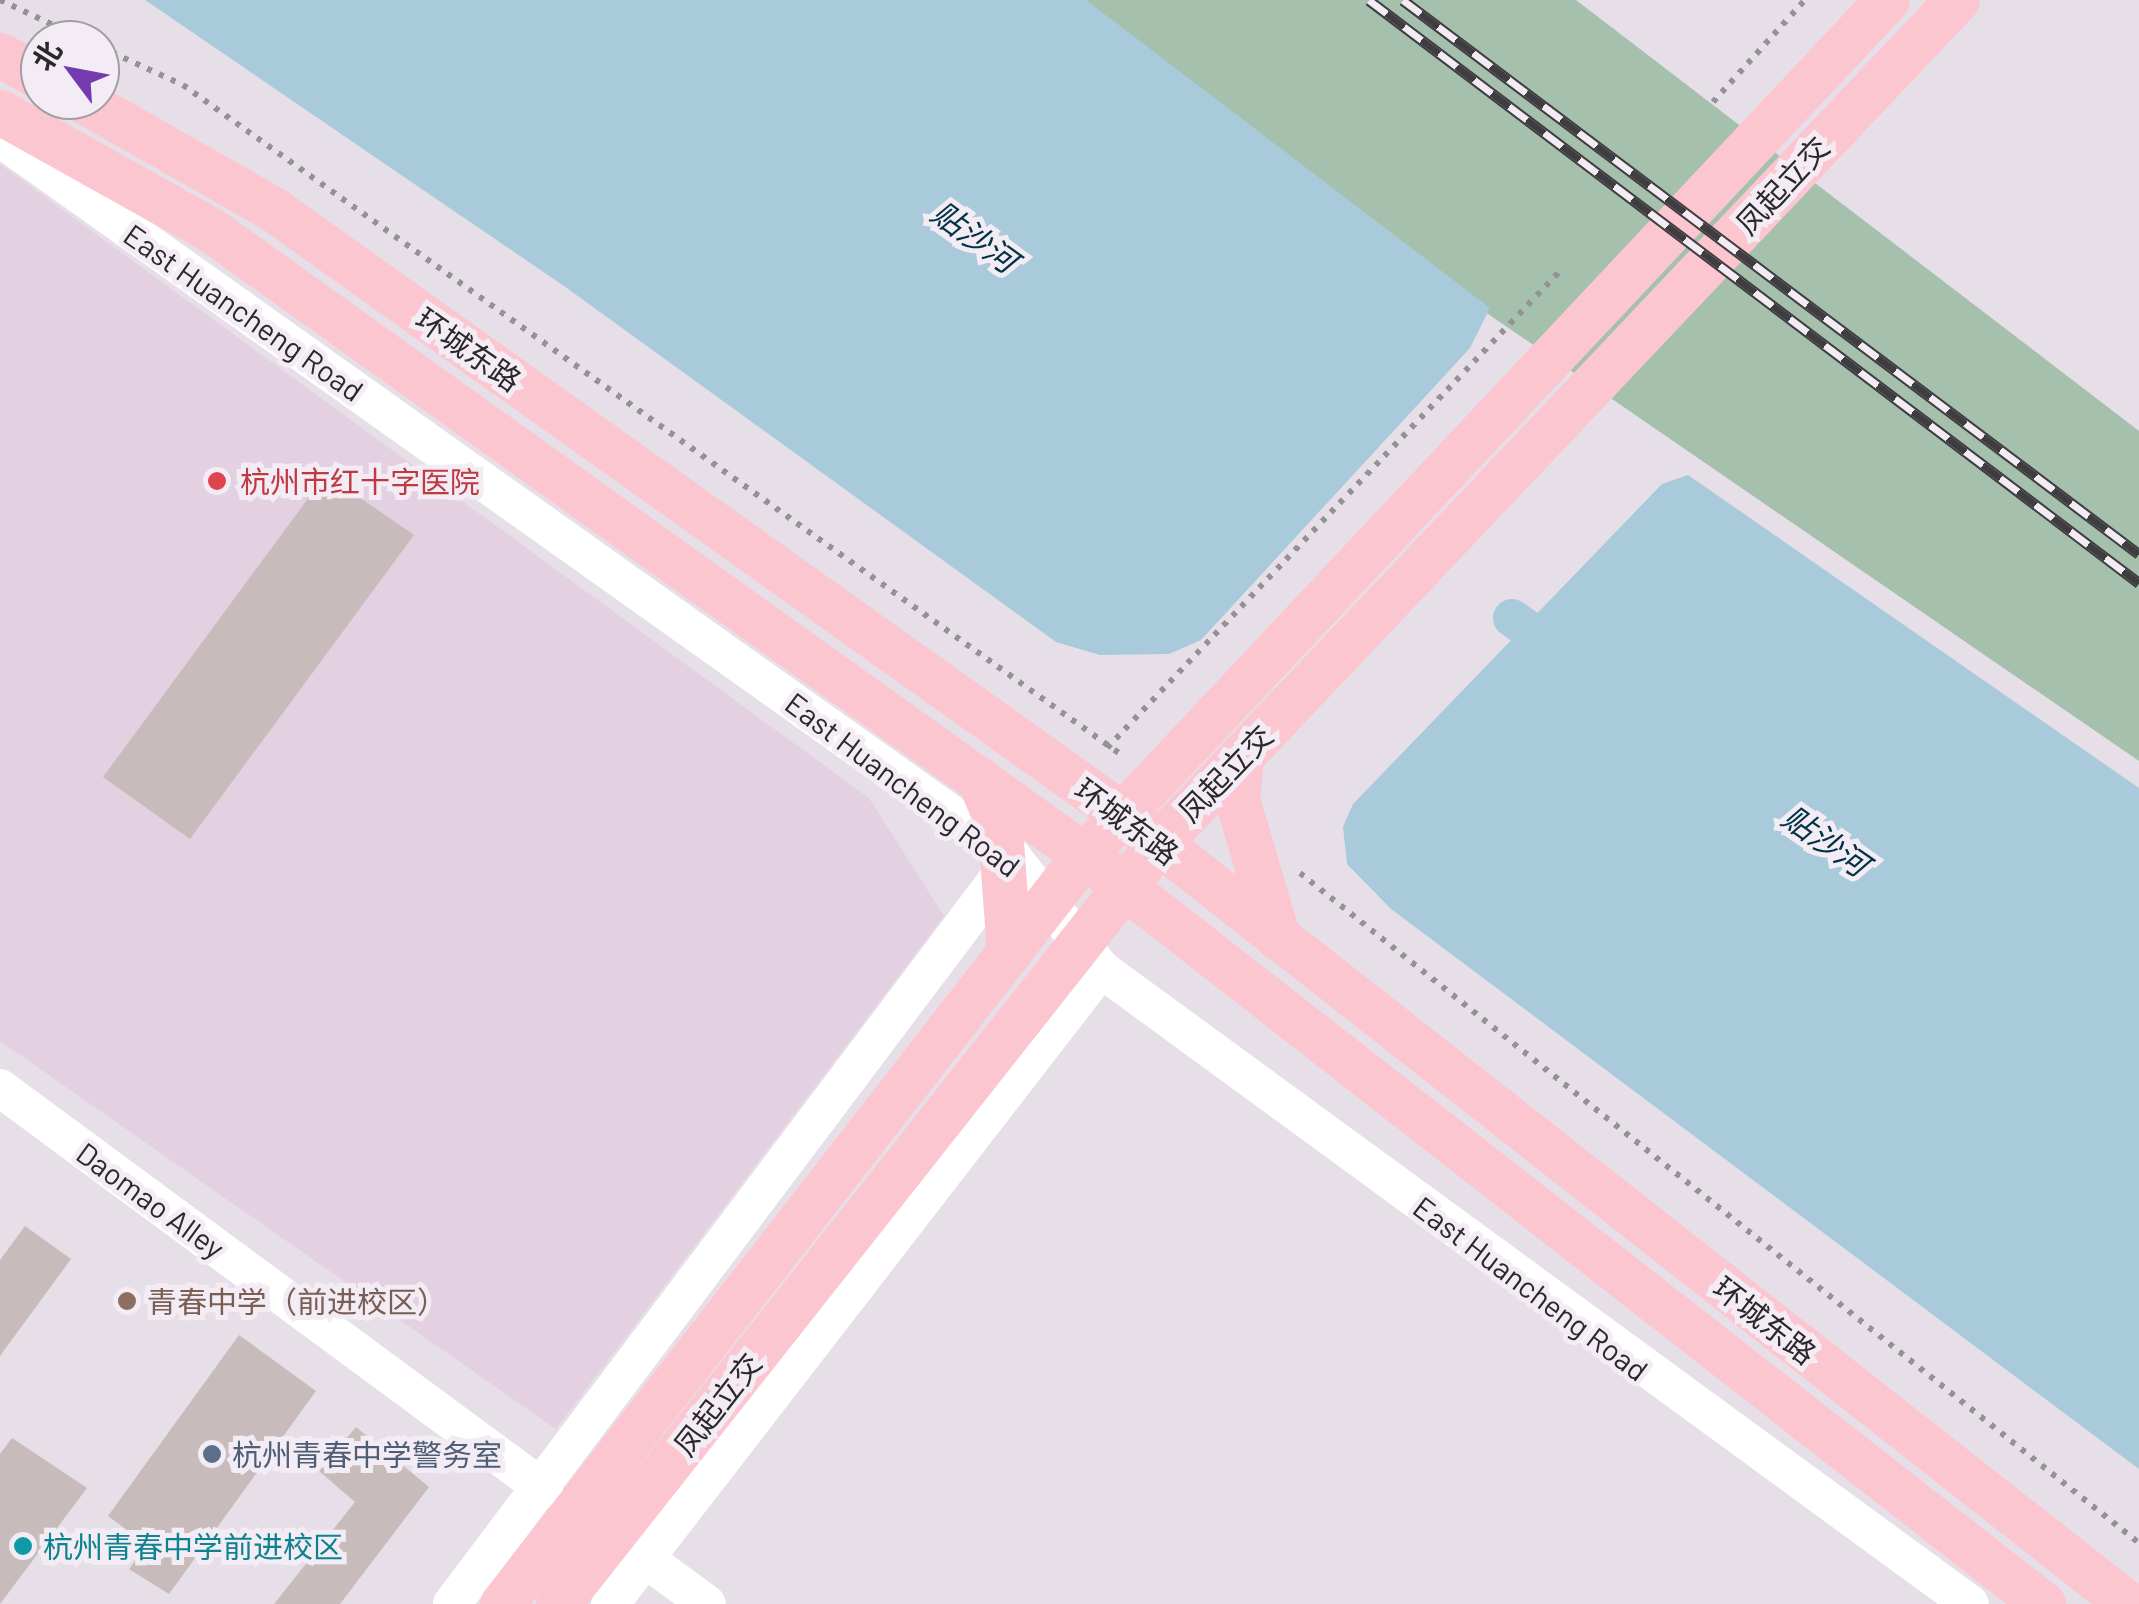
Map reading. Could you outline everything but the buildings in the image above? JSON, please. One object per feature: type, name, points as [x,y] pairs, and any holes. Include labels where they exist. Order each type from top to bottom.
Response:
[{"type":"main road","name":"凤起立交","points":[[502,1604],[1084,855],[1887,0]]},
{"type":"main road","name":"凤起立交","points":[[558,1604],[1158,844],[1958,0]]},
{"type":"main road","name":"环城东路","points":[[0,112],[132,180],[1084,855],[2043,1604]]},
{"type":"main road","name":"环城东路","points":[[119,120],[273,209],[1122,814],[2115,1594]]},
{"type":"main road","points":[[1241,756],[1237,799],[1278,938]]},
{"type":"main road","points":[[979,779],[1000,829],[1009,952]]},
{"type":"street","name":"East Huancheng Road","points":[[0,138],[1013,858],[1101,970],[1970,1604]]},
{"type":"street","points":[[452,1604],[544,1489],[1013,858]]},
{"type":"street","points":[[610,1604],[648,1560],[1101,970]]},
{"type":"street","name":"Daomao Alley","points":[[0,1088],[544,1489]]},
{"type":"street","points":[[648,1560],[707,1604]]},
{"type":"path","points":[[0,0],[42,20]]},
{"type":"path","points":[[1713,102],[1806,0]]},
{"type":"path","points":[[1096,761],[1561,270]]},
{"type":"shaded area","name":"杭州市红十字医院","points":[[0,164],[869,798],[944,916],[556,1429],[0,1041]]},
{"type":"green space","points":[[1031,0],[1576,0],[2139,431],[2139,761]]},
{"type":"water","points":[[145,0],[1086,0],[1490,308],[1470,348],[1201,640],[1169,654],[1100,655],[1056,642],[564,286]]},
{"type":"water","points":[[1688,475],[2139,788],[2139,1469],[1391,909],[1347,864],[1343,827],[1353,804],[1662,484]]},
{"type":"waterway","name":"贴沙河","points":[[1512,618],[1563,654]]},
{"type":"railway","points":[[1369,0],[2139,583]]},
{"type":"railway","points":[[1403,0],[2139,554]]},
{"type":"place","name":"杭州市红十字医院","points":[[217,481]]},
{"type":"place","name":"青春中学（前进校区）","points":[[127,1301]]},
{"type":"place","name":"杭州青春中学警务室","points":[[212,1454]]},
{"type":"place","name":"杭州青春中学前进校区","points":[[23,1546]]}]
